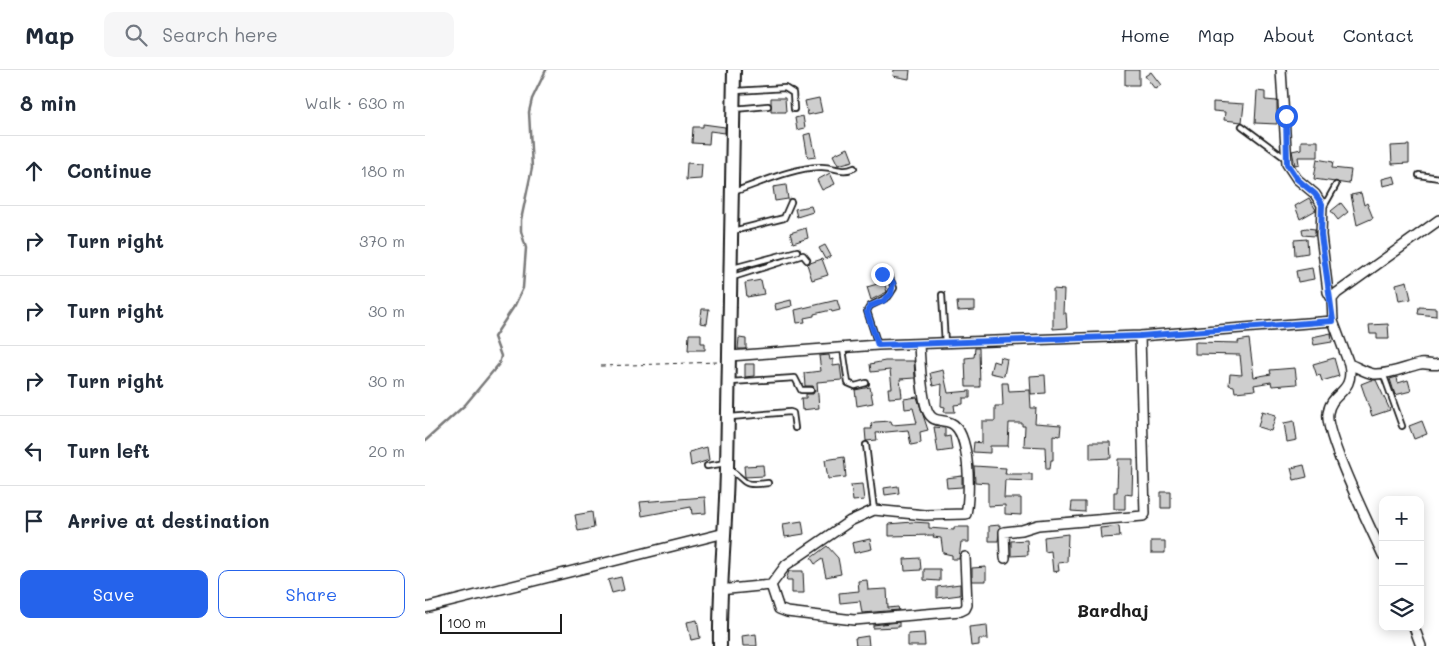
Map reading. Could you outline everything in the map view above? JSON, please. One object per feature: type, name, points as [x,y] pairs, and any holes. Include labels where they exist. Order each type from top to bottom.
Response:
[{"type":"street","points":[[720,646],[719,590],[725,533],[729,417],[734,70]]},
{"type":"street","points":[[1281,70],[1286,116],[1286,159],[1291,171],[1315,194],[1323,209],[1321,235],[1328,292],[1332,299],[1333,321],[1349,364],[1351,376],[1348,384],[1327,412],[1327,420],[1334,443],[1379,547]]},
{"type":"street","points":[[1332,299],[1342,289],[1439,220]]},
{"type":"street","points":[[730,359],[878,345],[1140,336],[1333,321]]},
{"type":"street","points":[[1005,558],[1004,532],[1009,530],[1022,530],[1038,525],[1143,516],[1145,514],[1140,336]]},
{"type":"street","points":[[719,590],[771,585],[786,565],[850,521],[874,510],[925,515],[966,514],[968,472],[964,447],[958,428],[951,423],[936,420],[927,412],[919,344]]},
{"type":"street","points":[[1349,364],[1374,374],[1383,374],[1423,363],[1437,368]]},
{"type":"street","points":[[425,608],[725,533]]},
{"type":"street","points":[[771,585],[779,610],[814,616],[854,620],[961,611],[967,605],[965,558]]},
{"type":"street","points":[[1415,631],[1421,646]]},
{"type":"lane","points":[[733,91],[785,88],[793,93],[794,109]]},
{"type":"lane","points":[[733,109],[768,106]]},
{"type":"lane","points":[[1242,126],[1286,159]]},
{"type":"lane","points":[[732,192],[806,169],[830,166],[845,171],[854,168]]},
{"type":"lane","points":[[1419,175],[1439,178]]},
{"type":"lane","points":[[1323,209],[1336,185]]},
{"type":"lane","points":[[732,232],[784,218],[791,202]]},
{"type":"lane","points":[[731,273],[797,250]]},
{"type":"lane","points":[[731,273],[803,255],[807,260]]},
{"type":"lane","points":[[878,345],[867,312],[870,306],[883,301],[891,294],[893,283],[887,275],[882,274]]},
{"type":"lane","points":[[942,295],[945,344]]},
{"type":"lane","points":[[843,349],[848,383],[855,386],[865,383]]},
{"type":"lane","points":[[1383,374],[1402,426]]},
{"type":"lane","points":[[729,382],[795,378],[801,390],[811,390]]},
{"type":"lane","points":[[729,417],[790,412],[795,418],[795,428]]},
{"type":"lane","points":[[866,445],[874,510]]},
{"type":"lane","points":[[707,466],[727,465],[743,483],[749,485],[768,483]]},
{"type":"path","points":[[601,366],[730,359]]},
{"type":"building","points":[[894,70],[910,70],[909,79],[893,76]]},
{"type":"building","points":[[1125,70],[1139,70],[1139,85],[1125,85]]},
{"type":"building","points":[[1151,72],[1161,85],[1155,89],[1145,76]]},
{"type":"building","points":[[1257,91],[1265,92],[1265,100],[1277,101],[1277,124],[1255,123]]},
{"type":"building","points":[[771,98],[785,98],[786,112],[771,112]]},
{"type":"building","points":[[819,98],[822,112],[808,115],[805,101]]},
{"type":"building","points":[[1213,102],[1244,104],[1242,122],[1224,120],[1225,112],[1213,111]]},
{"type":"building","points":[[803,116],[805,128],[797,130],[795,118]]},
{"type":"building","points":[[703,124],[725,127],[725,133],[710,131],[709,144],[692,143],[693,127],[703,127]]},
{"type":"building","points":[[811,133],[816,157],[808,158],[804,135]]},
{"type":"building","points":[[1301,141],[1318,141],[1318,157],[1298,157],[1299,164],[1295,165],[1292,151],[1301,149]]},
{"type":"building","points":[[1409,145],[1409,163],[1392,164],[1391,146]]},
{"type":"building","points":[[848,148],[853,161],[838,165],[833,155]]},
{"type":"building","points":[[1317,159],[1333,162],[1332,168],[1351,170],[1349,184],[1314,179]]},
{"type":"building","points":[[687,163],[702,164],[701,179],[686,180]]},
{"type":"building","points":[[830,173],[835,184],[822,190],[817,180]]},
{"type":"building","points":[[1394,176],[1396,183],[1383,186],[1382,179]]},
{"type":"building","points":[[786,185],[788,199],[775,201],[773,187]]},
{"type":"building","points":[[1361,193],[1364,205],[1367,203],[1373,218],[1357,225],[1351,195]]},
{"type":"building","points":[[1309,198],[1316,210],[1300,219],[1295,206]]},
{"type":"building","points":[[1341,203],[1348,212],[1338,220],[1331,211]]},
{"type":"building","points":[[811,206],[813,212],[797,217],[795,209]]},
{"type":"building","points":[[806,228],[808,238],[793,243],[790,233]]},
{"type":"building","points":[[1302,229],[1315,229],[1315,236],[1303,235]]},
{"type":"building","points":[[1307,239],[1308,253],[1295,255],[1294,240]]},
{"type":"building","points":[[825,245],[831,256],[825,259],[819,248]]},
{"type":"building","points":[[822,259],[828,275],[812,280],[807,264]]},
{"type":"building","points":[[1312,268],[1314,279],[1298,282],[1296,271]]},
{"type":"building","points":[[761,280],[764,294],[747,297],[745,283]]},
{"type":"building","points":[[1407,281],[1411,299],[1399,301],[1396,284]]},
{"type":"building","points":[[884,282],[887,292],[871,300],[867,287]]},
{"type":"building","points":[[1053,289],[1064,290],[1063,313],[1066,313],[1067,328],[1053,329]]},
{"type":"building","points":[[791,300],[792,306],[776,310],[775,304]]},
{"type":"building","points":[[837,300],[840,310],[814,314],[814,316],[804,318],[805,322],[797,323],[795,310]]},
{"type":"building","points":[[957,302],[975,302],[975,310],[958,311]]},
{"type":"building","points":[[1419,307],[1436,308],[1436,316],[1418,314]]},
{"type":"building","points":[[702,309],[709,309],[707,324],[700,323]]},
{"type":"building","points":[[1388,324],[1389,339],[1377,339],[1377,334],[1370,334],[1369,325]]},
{"type":"building","points":[[1331,333],[1332,342],[1314,345],[1312,337]]},
{"type":"building","points":[[689,334],[701,334],[701,343],[705,343],[705,350],[688,350]]},
{"type":"building","points":[[739,338],[746,339],[746,349],[738,349]]},
{"type":"building","points":[[1249,339],[1254,377],[1271,374],[1270,370],[1295,368],[1297,384],[1272,386],[1271,382],[1254,385],[1255,390],[1235,392],[1234,386],[1229,385],[1230,374],[1242,375],[1240,355],[1195,354],[1195,342],[1239,343],[1238,341]]},
{"type":"building","points":[[975,348],[979,348],[980,387],[966,387],[965,358],[974,357]]},
{"type":"building","points":[[829,355],[830,360],[833,359],[833,366],[840,365],[842,380],[817,382],[819,408],[802,410],[801,398],[806,398],[806,394],[813,394],[815,390],[813,386],[805,386],[804,373],[821,371],[819,356]]},
{"type":"building","points":[[1000,357],[1007,359],[1004,376],[990,373],[993,361],[999,363]]},
{"type":"building","points":[[1334,358],[1339,376],[1322,381],[1320,375],[1317,376],[1313,364]]},
{"type":"building","points":[[885,361],[914,361],[915,378],[900,379],[902,397],[889,398],[888,388],[892,388],[890,370],[871,372],[870,364]]},
{"type":"building","points":[[745,364],[754,364],[754,376],[745,377]]},
{"type":"building","points":[[943,370],[948,393],[970,391],[970,398],[963,398],[963,404],[954,405],[955,412],[944,412],[945,407],[941,406],[942,384],[933,386],[930,373]]},
{"type":"building","points":[[1045,375],[1046,393],[1031,394],[1030,376]]},
{"type":"building","points":[[1397,377],[1398,383],[1408,380],[1411,391],[1395,395],[1390,379]]},
{"type":"building","points":[[1376,380],[1390,410],[1372,416],[1361,384]]},
{"type":"building","points":[[1002,383],[1008,383],[1009,391],[1030,390],[1031,408],[1036,408],[1035,423],[1061,425],[1060,436],[1053,435],[1053,460],[1051,460],[1050,469],[1046,469],[1045,447],[1024,446],[1025,426],[1022,426],[1022,423],[1009,423],[1008,446],[990,446],[990,453],[973,452],[974,442],[982,443],[982,421],[995,421],[995,406],[1003,406]]},
{"type":"building","points":[[870,387],[873,403],[857,406],[855,390]]},
{"type":"building","points":[[917,397],[928,430],[920,432],[921,443],[911,445],[908,430],[876,433],[877,440],[866,441],[865,429],[872,429],[871,424],[875,422],[891,421],[892,425],[917,423],[913,408],[905,409],[904,399]]},
{"type":"building","points":[[1262,411],[1276,415],[1271,431],[1258,427]]},
{"type":"building","points":[[1294,421],[1297,440],[1287,442],[1284,423]]},
{"type":"building","points":[[1422,421],[1427,434],[1414,439],[1409,426]]},
{"type":"building","points":[[934,427],[945,428],[945,437],[950,436],[952,450],[938,452]]},
{"type":"building","points":[[1090,442],[1110,442],[1111,458],[1090,459]]},
{"type":"building","points":[[707,447],[709,460],[691,466],[689,452]]},
{"type":"building","points":[[844,457],[846,477],[828,479],[825,460]]},
{"type":"building","points":[[1118,459],[1133,459],[1132,495],[1125,494],[1125,509],[1114,509],[1114,492],[1117,492]]},
{"type":"building","points":[[763,465],[764,476],[745,477],[744,466]]},
{"type":"building","points":[[1304,465],[1307,477],[1294,480],[1291,468]]},
{"type":"building","points":[[974,466],[1006,468],[1005,474],[1032,474],[1032,481],[1005,480],[1004,498],[1021,498],[1021,515],[1005,514],[1005,505],[988,506],[988,483],[975,482]]},
{"type":"building","points":[[962,476],[962,487],[947,488],[946,478]]},
{"type":"building","points":[[862,484],[864,500],[853,501],[851,485]]},
{"type":"building","points":[[898,486],[899,493],[885,495],[884,488]]},
{"type":"building","points":[[1161,492],[1171,492],[1171,508],[1161,508]]},
{"type":"building","points":[[705,497],[706,513],[692,514],[691,507],[642,516],[640,502]]},
{"type":"building","points":[[1072,502],[1085,502],[1085,512],[1071,511]]},
{"type":"building","points":[[592,512],[594,528],[578,531],[575,515]]},
{"type":"building","points":[[802,521],[804,534],[785,537],[783,524]]},
{"type":"building","points":[[929,523],[929,528],[954,530],[954,527],[969,527],[969,542],[961,542],[959,559],[952,559],[952,555],[943,553],[941,538],[933,537],[934,535],[889,536],[889,524]]},
{"type":"building","points":[[1000,525],[998,541],[989,541],[989,526]]},
{"type":"building","points":[[1119,526],[1120,537],[1101,538],[1100,528]]},
{"type":"building","points":[[1068,534],[1067,562],[1058,563],[1059,571],[1053,572],[1051,551],[1045,552],[1044,537]]},
{"type":"building","points":[[870,539],[872,549],[854,553],[852,543]]},
{"type":"building","points":[[1027,540],[1028,555],[1011,556],[1011,541]]},
{"type":"building","points":[[1151,541],[1165,541],[1165,553],[1151,553]]},
{"type":"building","points":[[827,546],[838,558],[841,574],[826,577],[822,559],[815,564],[811,558]]},
{"type":"building","points":[[920,558],[921,570],[905,571],[904,559]]},
{"type":"building","points":[[986,567],[986,581],[972,581],[972,568]]},
{"type":"building","points":[[924,569],[940,569],[940,581],[924,580]]},
{"type":"building","points":[[789,571],[803,571],[804,593],[792,593],[792,580],[786,580]]},
{"type":"building","points":[[621,577],[624,590],[612,593],[608,580]]},
{"type":"building","points":[[867,580],[868,590],[887,589],[888,608],[898,607],[899,610],[862,613],[860,601],[840,603],[839,593],[859,591],[858,581]]},
{"type":"building","points":[[960,584],[960,595],[937,598],[937,587]]},
{"type":"building","points":[[697,620],[700,638],[691,640],[687,622]]},
{"type":"building","points":[[899,622],[899,627],[873,628],[873,625]]},
{"type":"building","points":[[987,625],[988,639],[979,639],[979,645],[971,646],[969,627]]},
{"type":"building","points":[[924,633],[925,646],[908,646],[908,634]]},
{"type":"building","points":[[756,634],[757,646],[743,646],[742,636]]},
{"type":"building","points":[[868,636],[869,646],[856,646],[855,638]]},
{"type":"waterway","points":[[425,441],[465,405],[499,364],[501,356],[494,337],[515,305],[523,288],[526,248],[521,231],[521,220],[532,168],[529,112],[532,99],[546,70]]},
{"type":"district","name":"Bardhaj","points":[[1113,610]]},
{"type":"route","points":[[882,274],[887,275],[893,283],[891,294],[883,301],[870,306],[867,312],[878,345],[1045,341],[1140,336],[1333,321],[1332,299],[1328,292],[1321,235],[1322,204],[1312,191],[1297,179],[1287,164],[1286,116]]}]
